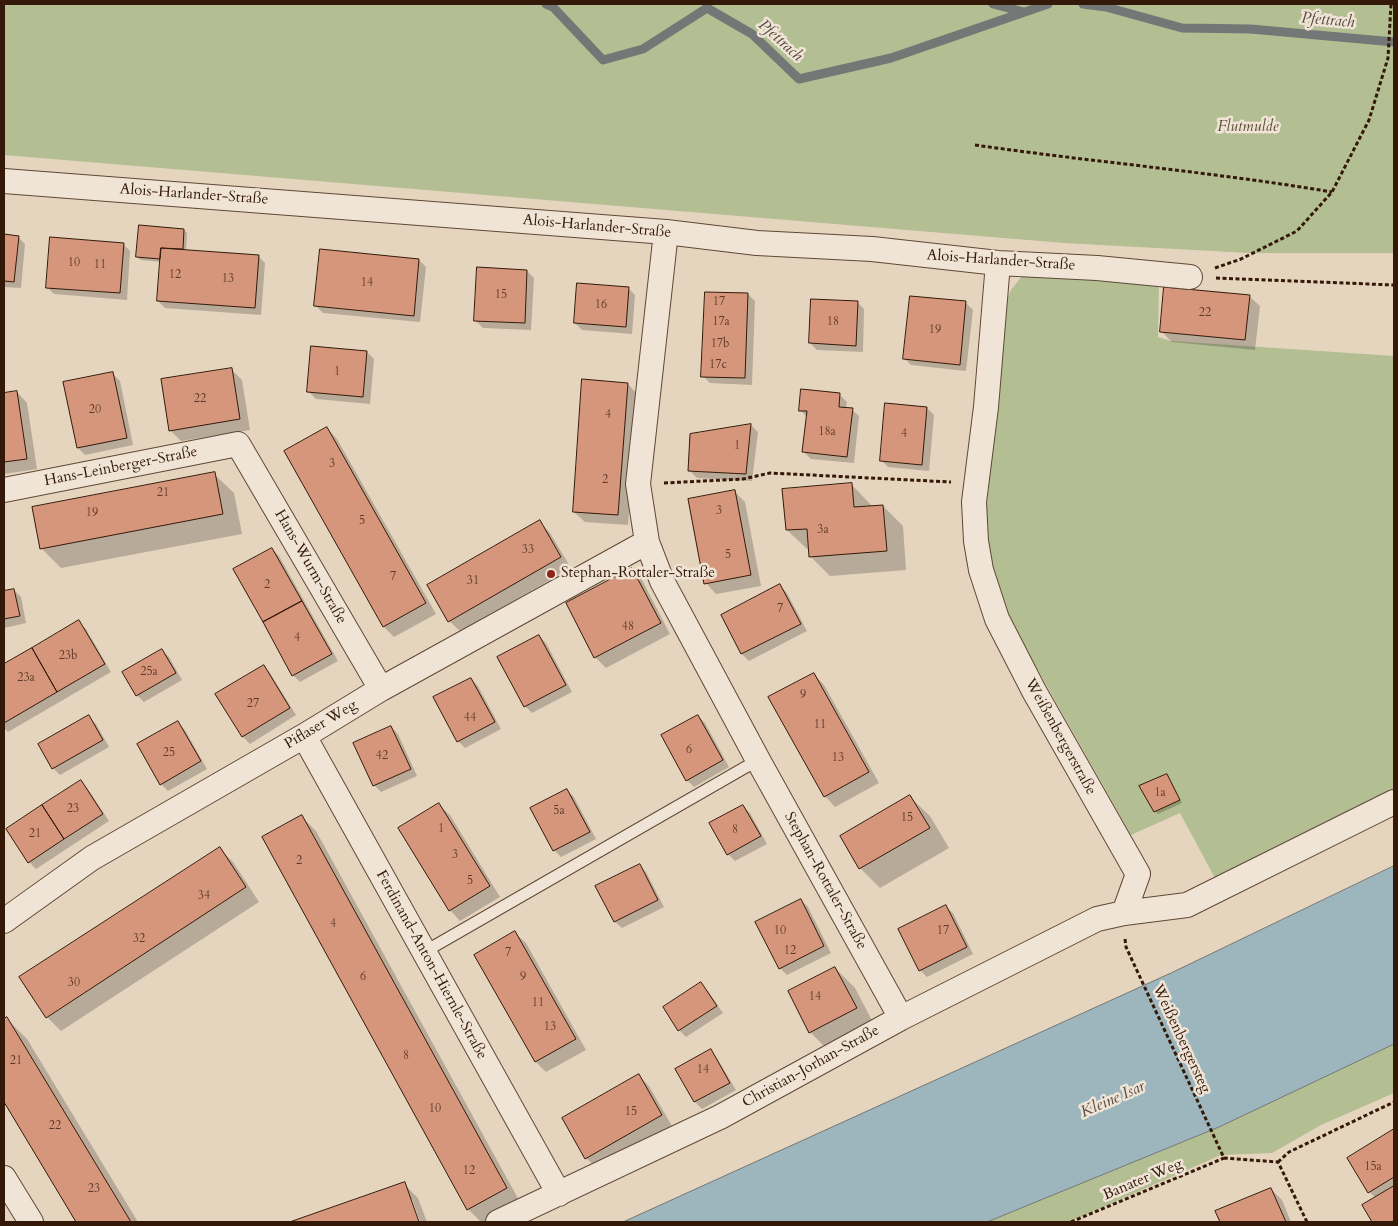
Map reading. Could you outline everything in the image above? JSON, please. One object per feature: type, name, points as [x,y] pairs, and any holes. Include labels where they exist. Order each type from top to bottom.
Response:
[{"type":"street","name":"Alois-Harlander-Straße","points":[[4,181],[666,232],[757,243],[872,249],[998,263],[1097,268],[1190,277]]},
{"type":"street","name":"Stephan-Rottaler-Straße","points":[[666,232],[638,484],[647,542],[662,581],[758,760],[901,1018]]},
{"type":"street","name":"Weißenbergerstraße","points":[[998,263],[986,407],[974,502],[976,541],[981,570],[997,619],[1038,699],[1138,874],[1124,913]]},
{"type":"street","name":"Hans-Leinberger-Straße","points":[[4,490],[238,444]]},
{"type":"street","name":"Hans-Wurm-Straße","points":[[238,444],[381,689]]},
{"type":"street","name":"Piflaser Weg","points":[[4,921],[92,858],[304,736],[381,689],[647,542]]},
{"type":"street","name":"Ferdinand-Anton-Hiernle-Straße","points":[[304,736],[559,1194]]},
{"type":"street","points":[[1124,913],[1187,905],[1392,806]]},
{"type":"street","name":"Christian-Jorhan-Straße","points":[[498,1222],[720,1118],[901,1018],[1097,919],[1124,913]]},
{"type":"street","points":[[4,1178],[31,1222]]},
{"type":"lane","points":[[424,952],[758,760]]},
{"type":"path","points":[[1190,277],[1241,259],[1297,231],[1332,192],[1369,120],[1388,58],[1391,4]]},
{"type":"path","points":[[975,145],[1064,158],[1273,182],[1332,192]]},
{"type":"path","points":[[1190,277],[1394,285]]},
{"type":"path","points":[[638,484],[743,479],[770,472],[976,483]]},
{"type":"path","name":"Weißenbergersteg","points":[[1126,947],[1224,1158]]},
{"type":"path","points":[[1307,1222],[1278,1162],[1289,1152],[1394,1102]]},
{"type":"path","name":"Banater Weg","points":[[1071,1222],[1224,1158],[1278,1162]]},
{"type":"green space","name":"Flutmulde","points":[[4,4],[1394,4],[1394,253],[1249,253],[1064,243],[4,155]]},
{"type":"green space","points":[[1022,276],[1159,282],[1158,337],[1171,341],[1394,356],[1394,791],[1216,880],[1180,813],[1131,835],[1013,626],[991,579],[986,547],[987,505],[1005,303],[1011,290]]},
{"type":"green space","points":[[1394,1044],[1394,1093],[1321,1125],[1272,1153],[1221,1155],[1069,1222],[987,1222],[1219,1127]]},
{"type":"water","name":"Kleine Isar","points":[[1394,866],[1394,1044],[1219,1127],[987,1222],[623,1222],[1171,973]]},
{"type":"building","points":[[139,225],[184,229],[183,249],[161,248],[160,259],[136,257]]},
{"type":"building","points":[[4,234],[19,236],[14,282],[4,281]]},
{"type":"building","points":[[50,237],[124,243],[120,293],[46,288]]},
{"type":"building","points":[[161,248],[259,255],[255,308],[157,301]]},
{"type":"building","points":[[320,249],[419,259],[414,316],[314,306]]},
{"type":"building","points":[[477,267],[527,270],[525,323],[474,321]]},
{"type":"building","points":[[577,283],[629,287],[626,327],[574,323]]},
{"type":"building","points":[[1164,287],[1250,295],[1245,340],[1160,332]]},
{"type":"building","points":[[705,292],[748,293],[745,378],[701,377]]},
{"type":"building","points":[[910,296],[966,301],[960,365],[903,359]]},
{"type":"building","points":[[811,299],[858,301],[856,346],[809,343]]},
{"type":"building","points":[[311,346],[367,351],[363,397],[307,392]]},
{"type":"building","points":[[232,368],[240,419],[169,431],[161,379]]},
{"type":"building","points":[[113,372],[127,438],[77,448],[63,382]]},
{"type":"building","points":[[582,379],[628,383],[618,515],[573,512]]},
{"type":"building","points":[[801,389],[840,393],[839,407],[853,408],[847,457],[802,452],[807,411],[799,411]]},
{"type":"building","points":[[17,391],[27,459],[4,462],[4,393]]},
{"type":"building","points":[[885,403],[927,407],[922,465],[880,461]]},
{"type":"building","points":[[751,424],[746,474],[688,471],[690,434]]},
{"type":"building","points":[[327,427],[426,603],[383,627],[284,451]]},
{"type":"building","points":[[215,472],[223,514],[40,549],[32,507]]},
{"type":"building","points":[[852,483],[854,507],[883,505],[887,551],[809,557],[807,529],[786,530],[782,489]]},
{"type":"building","points":[[735,490],[751,575],[704,584],[688,499]]},
{"type":"building","points":[[540,520],[561,557],[448,622],[427,585]]},
{"type":"building","points":[[272,548],[302,601],[263,622],[233,569]]},
{"type":"building","points":[[632,568],[661,623],[594,658],[566,603]]},
{"type":"building","points":[[780,584],[801,624],[741,654],[721,615]]},
{"type":"building","points":[[14,589],[20,616],[4,619],[4,591]]},
{"type":"building","points":[[302,601],[332,654],[292,676],[263,622]]},
{"type":"building","points":[[79,620],[105,664],[57,692],[32,648]]},
{"type":"building","points":[[539,635],[566,685],[524,707],[497,657]]},
{"type":"building","points":[[32,648],[57,692],[4,723],[4,664]]},
{"type":"building","points":[[162,649],[176,673],[136,696],[122,672]]},
{"type":"building","points":[[264,665],[290,708],[242,737],[215,694]]},
{"type":"building","points":[[814,673],[869,772],[824,797],[768,697]]},
{"type":"building","points":[[471,678],[495,722],[457,742],[433,697]]},
{"type":"building","points":[[89,715],[103,740],[52,769],[38,744]]},
{"type":"building","points":[[698,715],[723,760],[686,781],[661,735]]},
{"type":"building","points":[[178,721],[201,761],[160,785],[137,744]]},
{"type":"building","points":[[391,726],[411,769],[373,786],[353,743]]},
{"type":"building","points":[[1167,774],[1180,800],[1154,812],[1139,786]]},
{"type":"building","points":[[81,780],[103,814],[64,839],[42,805]]},
{"type":"building","points":[[567,789],[590,832],[553,851],[530,808]]},
{"type":"building","points":[[910,795],[930,828],[859,869],[840,836]]},
{"type":"building","points":[[439,803],[490,886],[449,911],[398,828]]},
{"type":"building","points":[[42,805],[64,839],[28,863],[6,829]]},
{"type":"building","points":[[743,805],[761,836],[727,855],[709,823]]},
{"type":"building","points":[[302,815],[507,1188],[467,1210],[262,837]]},
{"type":"building","points":[[220,847],[246,887],[46,1018],[19,977]]},
{"type":"building","points":[[640,864],[658,900],[614,922],[595,886]]},
{"type":"building","points":[[801,899],[824,946],[779,969],[755,922]]},
{"type":"building","points":[[946,905],[967,947],[919,971],[898,929]]},
{"type":"building","points":[[515,931],[576,1039],[535,1062],[474,955]]},
{"type":"building","points":[[835,967],[857,1008],[809,1033],[788,991]]},
{"type":"building","points":[[701,982],[717,1006],[678,1031],[663,1007]]},
{"type":"building","points":[[7,1017],[131,1222],[76,1222],[4,1102],[4,1019]]},
{"type":"building","points":[[711,1049],[730,1083],[694,1102],[675,1069]]},
{"type":"building","points":[[639,1074],[662,1115],[585,1159],[562,1118]]},
{"type":"building","points":[[1394,1129],[1394,1177],[1368,1193],[1347,1158]]},
{"type":"building","points":[[405,1182],[419,1222],[290,1222]]},
{"type":"building","points":[[1394,1186],[1394,1222],[1372,1222],[1362,1205]]},
{"type":"building","points":[[1271,1188],[1286,1222],[1220,1222],[1215,1211]]},
{"type":"waterway","name":"Pfettrach","points":[[546,4],[553,7],[603,60],[643,49],[707,8],[752,34],[799,79],[891,58],[1048,4]]},
{"type":"waterway","name":"Pfettrach","points":[[993,4],[1024,12]]},
{"type":"waterway","name":"Pfettrach","points":[[1083,4],[1106,7],[1182,28],[1251,29],[1394,42]]},
{"type":"place","name":"Stephan-Rottaler-Straße","points":[[551,574]]}]
